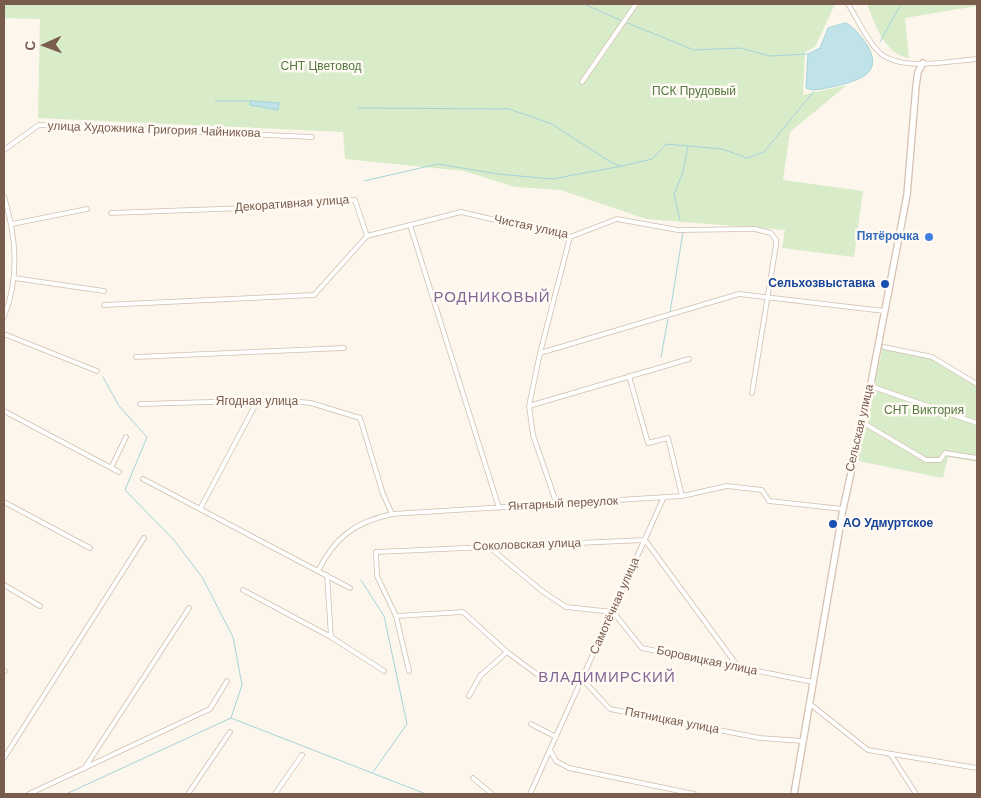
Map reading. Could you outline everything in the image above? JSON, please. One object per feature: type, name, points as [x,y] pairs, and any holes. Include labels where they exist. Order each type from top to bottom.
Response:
[{"type":"street","points":[[582,82],[636,4]]},
{"type":"street","points":[[848,4],[876,50],[887,59],[897,63],[977,59]]},
{"type":"street","name":"Сельская улица","points":[[794,794],[842,509],[862,422],[907,195],[916,86],[918,72],[924,63]]},
{"type":"street","name":"улица Художника Григория Чайникова","points":[[4,150],[40,125],[312,136]]},
{"type":"street","points":[[4,196],[12,224],[15,248],[14,278],[4,317]]},
{"type":"street","name":"Декоративная улица","points":[[111,213],[355,200],[367,236]]},
{"type":"street","points":[[12,224],[88,209]]},
{"type":"street","name":"Чистая улица","points":[[367,236],[461,212],[570,237],[617,219],[678,230],[755,229],[772,233],[776,240],[768,297]]},
{"type":"street","points":[[410,225],[499,508]]},
{"type":"street","points":[[104,305],[314,295],[367,236]]},
{"type":"street","points":[[557,505],[532,435],[529,406],[540,353],[570,237]]},
{"type":"street","points":[[14,278],[104,291]]},
{"type":"street","points":[[540,353],[739,294],[884,311]]},
{"type":"street","points":[[752,393],[768,297]]},
{"type":"street","points":[[4,334],[97,371]]},
{"type":"street","points":[[884,346],[932,358],[977,384]]},
{"type":"street","points":[[136,357],[344,348]]},
{"type":"street","points":[[529,406],[689,359]]},
{"type":"street","points":[[629,376],[648,443],[668,438],[682,496]]},
{"type":"street","points":[[876,388],[977,422]]},
{"type":"street","points":[[200,508],[258,400]]},
{"type":"street","name":"Ягодная улица","points":[[140,404],[258,400],[303,402],[360,418],[383,494],[392,514]]},
{"type":"street","points":[[4,411],[119,472]]},
{"type":"street","points":[[862,422],[926,460],[940,460],[945,453],[977,458]]},
{"type":"street","points":[[111,468],[126,437]]},
{"type":"street","points":[[143,479],[350,588]]},
{"type":"street","name":"Янтарный переулок","points":[[318,571],[329,550],[342,536],[357,525],[392,514],[663,499],[727,486],[762,490],[770,501],[842,509]]},
{"type":"street","name":"Самотёчная улица","points":[[530,794],[663,499]]},
{"type":"street","points":[[4,502],[90,548]]},
{"type":"street","points":[[4,758],[144,538]]},
{"type":"street","points":[[645,540],[739,668]]},
{"type":"street","name":"Соколовская улица","points":[[409,671],[396,616],[377,576],[376,552],[645,540]]},
{"type":"street","points":[[489,546],[542,591],[566,607],[613,612]]},
{"type":"street","points":[[327,575],[331,637]]},
{"type":"street","points":[[4,585],[40,606]]},
{"type":"street","points":[[243,590],[331,637],[384,671]]},
{"type":"street","points":[[84,769],[189,608]]},
{"type":"street","points":[[396,616],[463,612],[507,652],[538,675],[582,680]]},
{"type":"street","name":"Боровицкая улица","points":[[613,612],[642,648],[814,682]]},
{"type":"street","points":[[469,696],[480,676],[507,652]]},
{"type":"street","name":"Пятницкая улица","points":[[582,680],[610,709],[760,738],[804,741]]},
{"type":"street","points":[[29,794],[210,709],[227,681]]},
{"type":"street","points":[[810,704],[861,746],[876,753],[977,768]]},
{"type":"street","points":[[531,724],[556,737]]},
{"type":"street","points":[[188,794],[230,732]]},
{"type":"street","points":[[550,750],[556,761],[569,768],[694,794]]},
{"type":"street","points":[[275,794],[302,755]]},
{"type":"street","points":[[891,755],[916,794]]},
{"type":"street","points":[[473,778],[492,794]]},
{"type":"green space","points":[[4,4],[835,4],[815,47],[805,52],[803,95],[847,85],[790,132],[783,180],[863,191],[854,257],[782,248],[785,230],[646,219],[561,190],[515,187],[464,171],[345,159],[343,132],[38,118],[40,19],[4,18]]},
{"type":"green space","points":[[867,4],[977,4],[977,6],[905,18],[909,58],[893,51],[887,44],[877,29]]},
{"type":"green space","name":"СНТ Виктория","points":[[883,345],[933,355],[977,381],[977,462],[948,457],[943,478],[858,461],[864,427],[867,427],[871,412],[869,411]]},
{"type":"water","points":[[846,23],[858,32],[867,45],[872,55],[871,69],[861,78],[845,84],[813,90],[806,88],[808,54],[820,48],[828,28]]},
{"type":"water","points":[[251,101],[279,103],[278,110],[250,105]]},
{"type":"waterway","points":[[584,4],[622,21]]},
{"type":"waterway","points":[[880,42],[901,4]]},
{"type":"waterway","points":[[625,22],[694,50],[740,48],[770,56],[808,54]]},
{"type":"waterway","points":[[358,108],[509,109],[552,124],[612,163],[622,166],[652,159],[666,144],[722,149],[747,158],[764,152],[814,91]]},
{"type":"waterway","points":[[215,101],[251,101]]},
{"type":"waterway","points":[[680,220],[674,194],[683,172],[688,146]]},
{"type":"waterway","points":[[364,181],[438,164],[498,174],[552,179],[622,166]]},
{"type":"waterway","points":[[670,312],[683,232]]},
{"type":"waterway","points":[[661,357],[668,319]]},
{"type":"waterway","points":[[103,377],[119,406],[147,437],[125,490],[173,539],[202,577],[233,637],[242,685],[231,718]]},
{"type":"waterway","points":[[361,580],[384,616],[407,724],[373,772]]},
{"type":"waterway","points":[[66,794],[231,718],[426,794]]},
{"type":"place","name":"Пятёрочка","points":[[929,237]]},
{"type":"place","name":"Сельхозвыставка","points":[[885,284]]},
{"type":"place","name":"АО Удмуртское","points":[[833,524]]},
{"type":"district","name":"РОДНИКОВЫЙ","points":[[492,298]]},
{"type":"district","name":"ВЛАДИМИРСКИЙ","points":[[607,678]]},
{"type":"park label","name":"СНТ Цветовод","points":[[321,67]]},
{"type":"park label","name":"ПСК Прудовый","points":[[694,92]]}]
